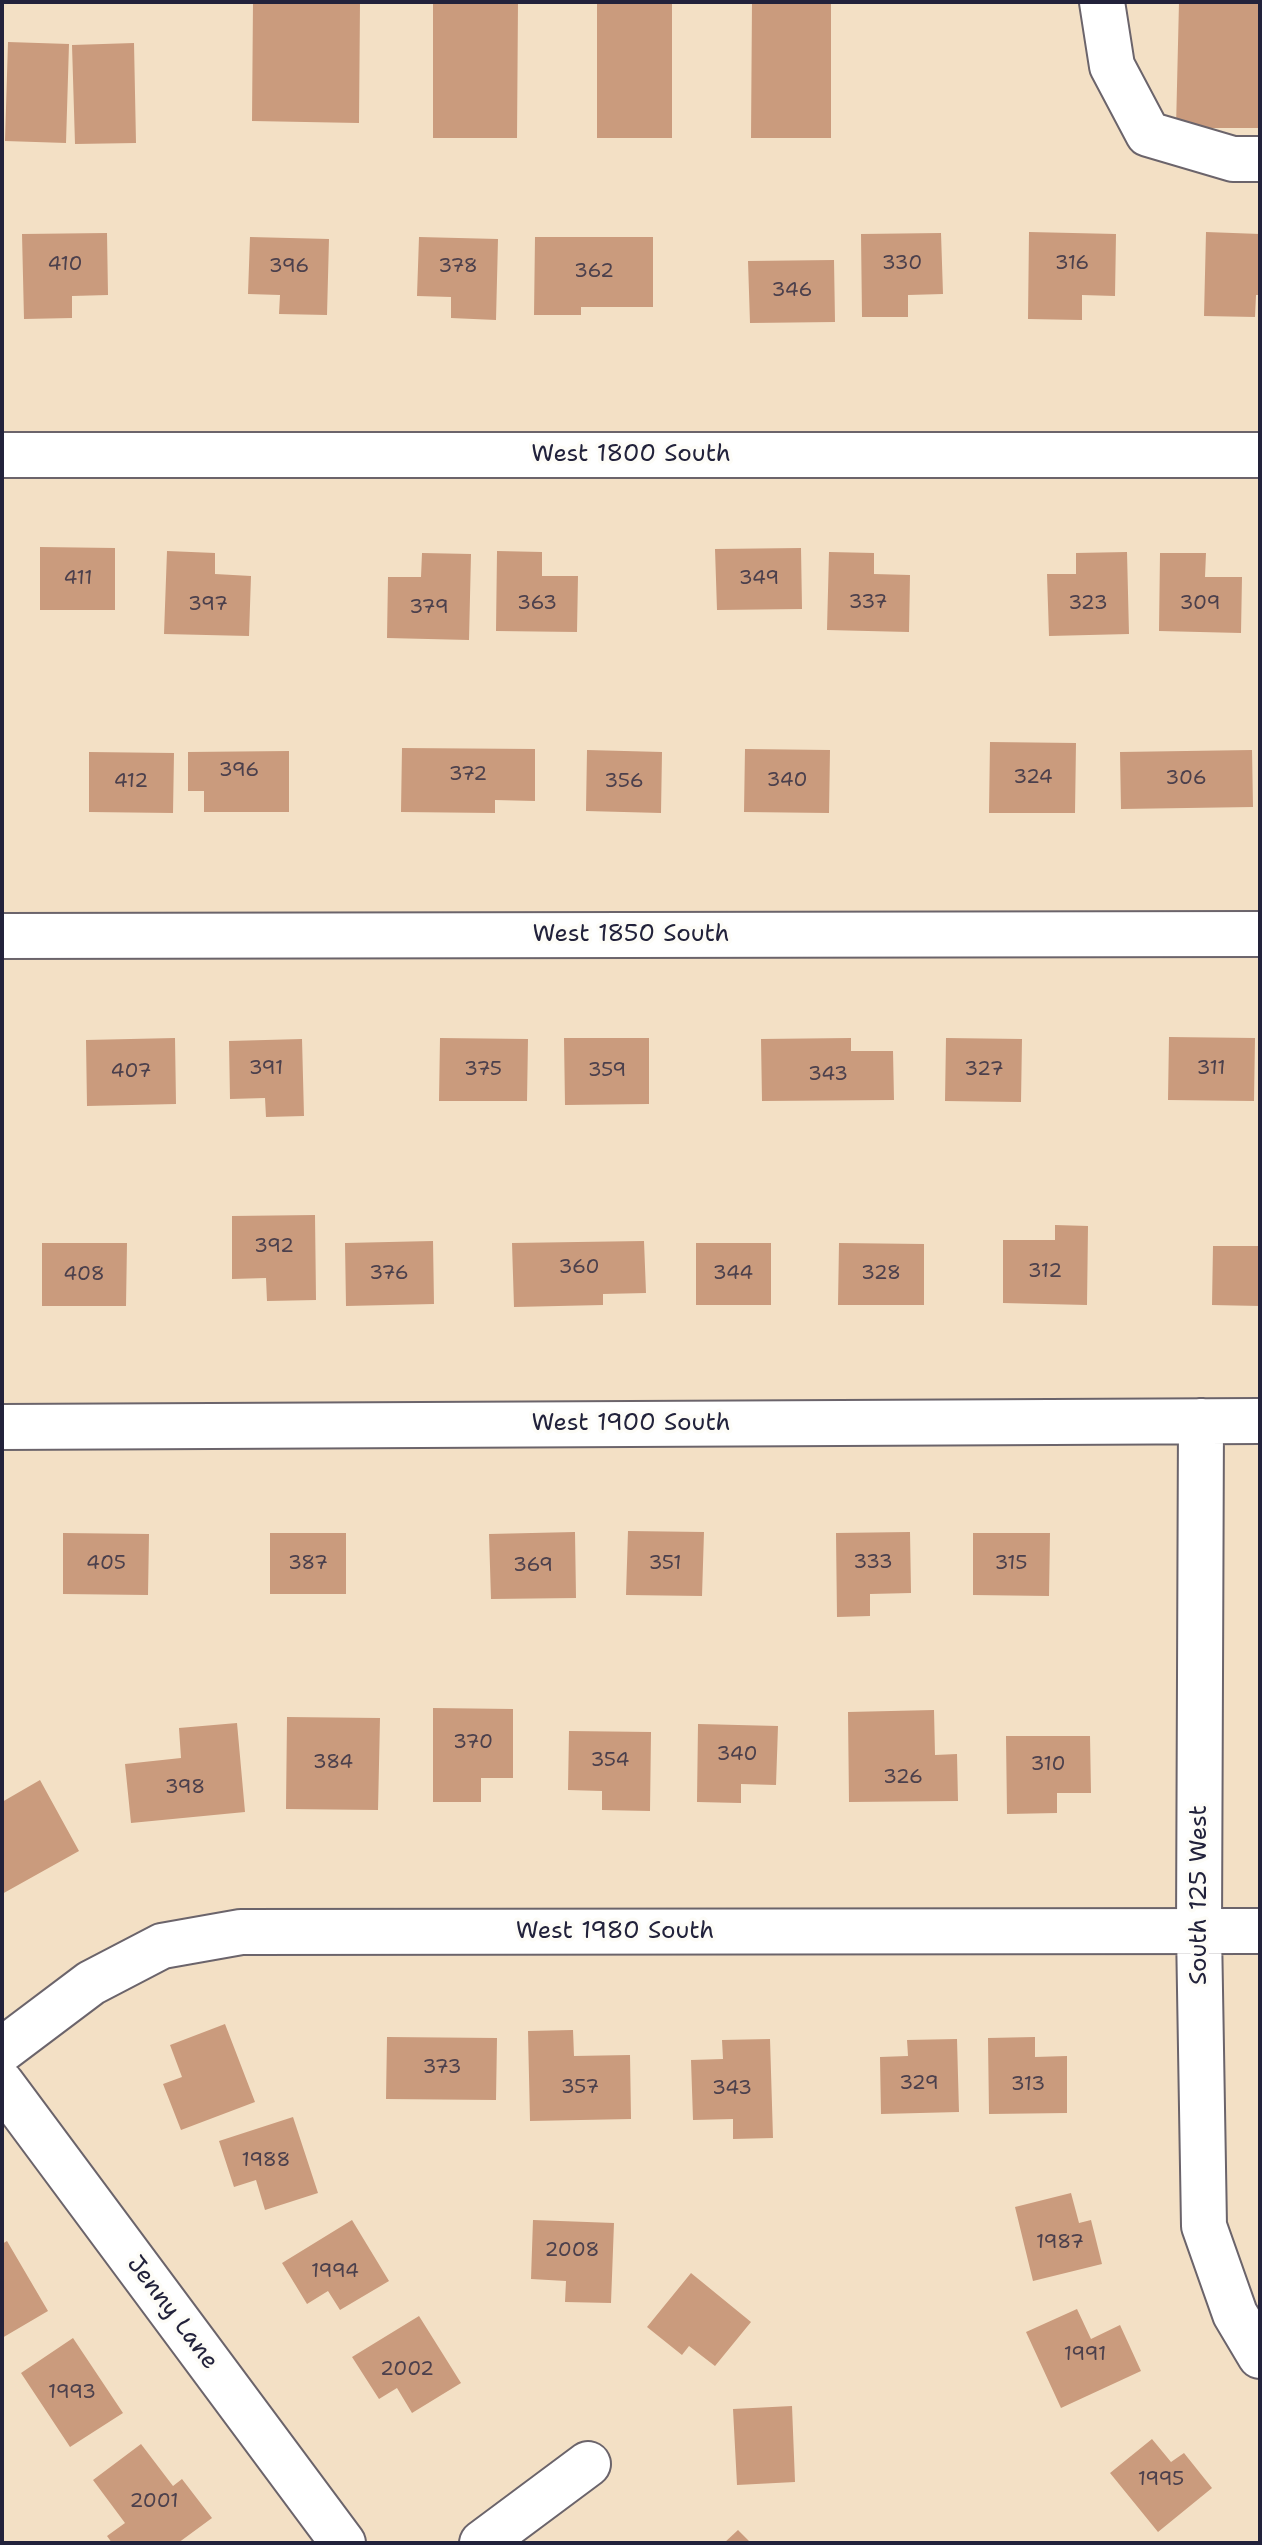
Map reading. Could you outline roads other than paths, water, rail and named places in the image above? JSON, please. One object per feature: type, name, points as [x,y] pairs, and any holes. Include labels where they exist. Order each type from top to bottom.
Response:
[{"type":"street","points":[[1102,2],[1112,66],[1148,134],[1233,159],[1260,159]]},
{"type":"street","name":"West 1800 South","points":[[2,455],[1260,455]]},
{"type":"street","name":"West 1850 South","points":[[2,936],[1260,934]]},
{"type":"street","name":"South 125 West","points":[[1201,1421],[1199,1931],[1204,2226],[1235,2314],[1260,2356]]},
{"type":"street","name":"West 1900 South","points":[[2,1427],[1260,1421]]},
{"type":"street","name":"West 1980 South","points":[[2,2050],[91,1983],[162,1946],[241,1932],[1260,1931]]},
{"type":"street","name":"Jenny Lane","points":[[2,2084],[343,2543]]},
{"type":"street","points":[[482,2543],[588,2464]]}]
